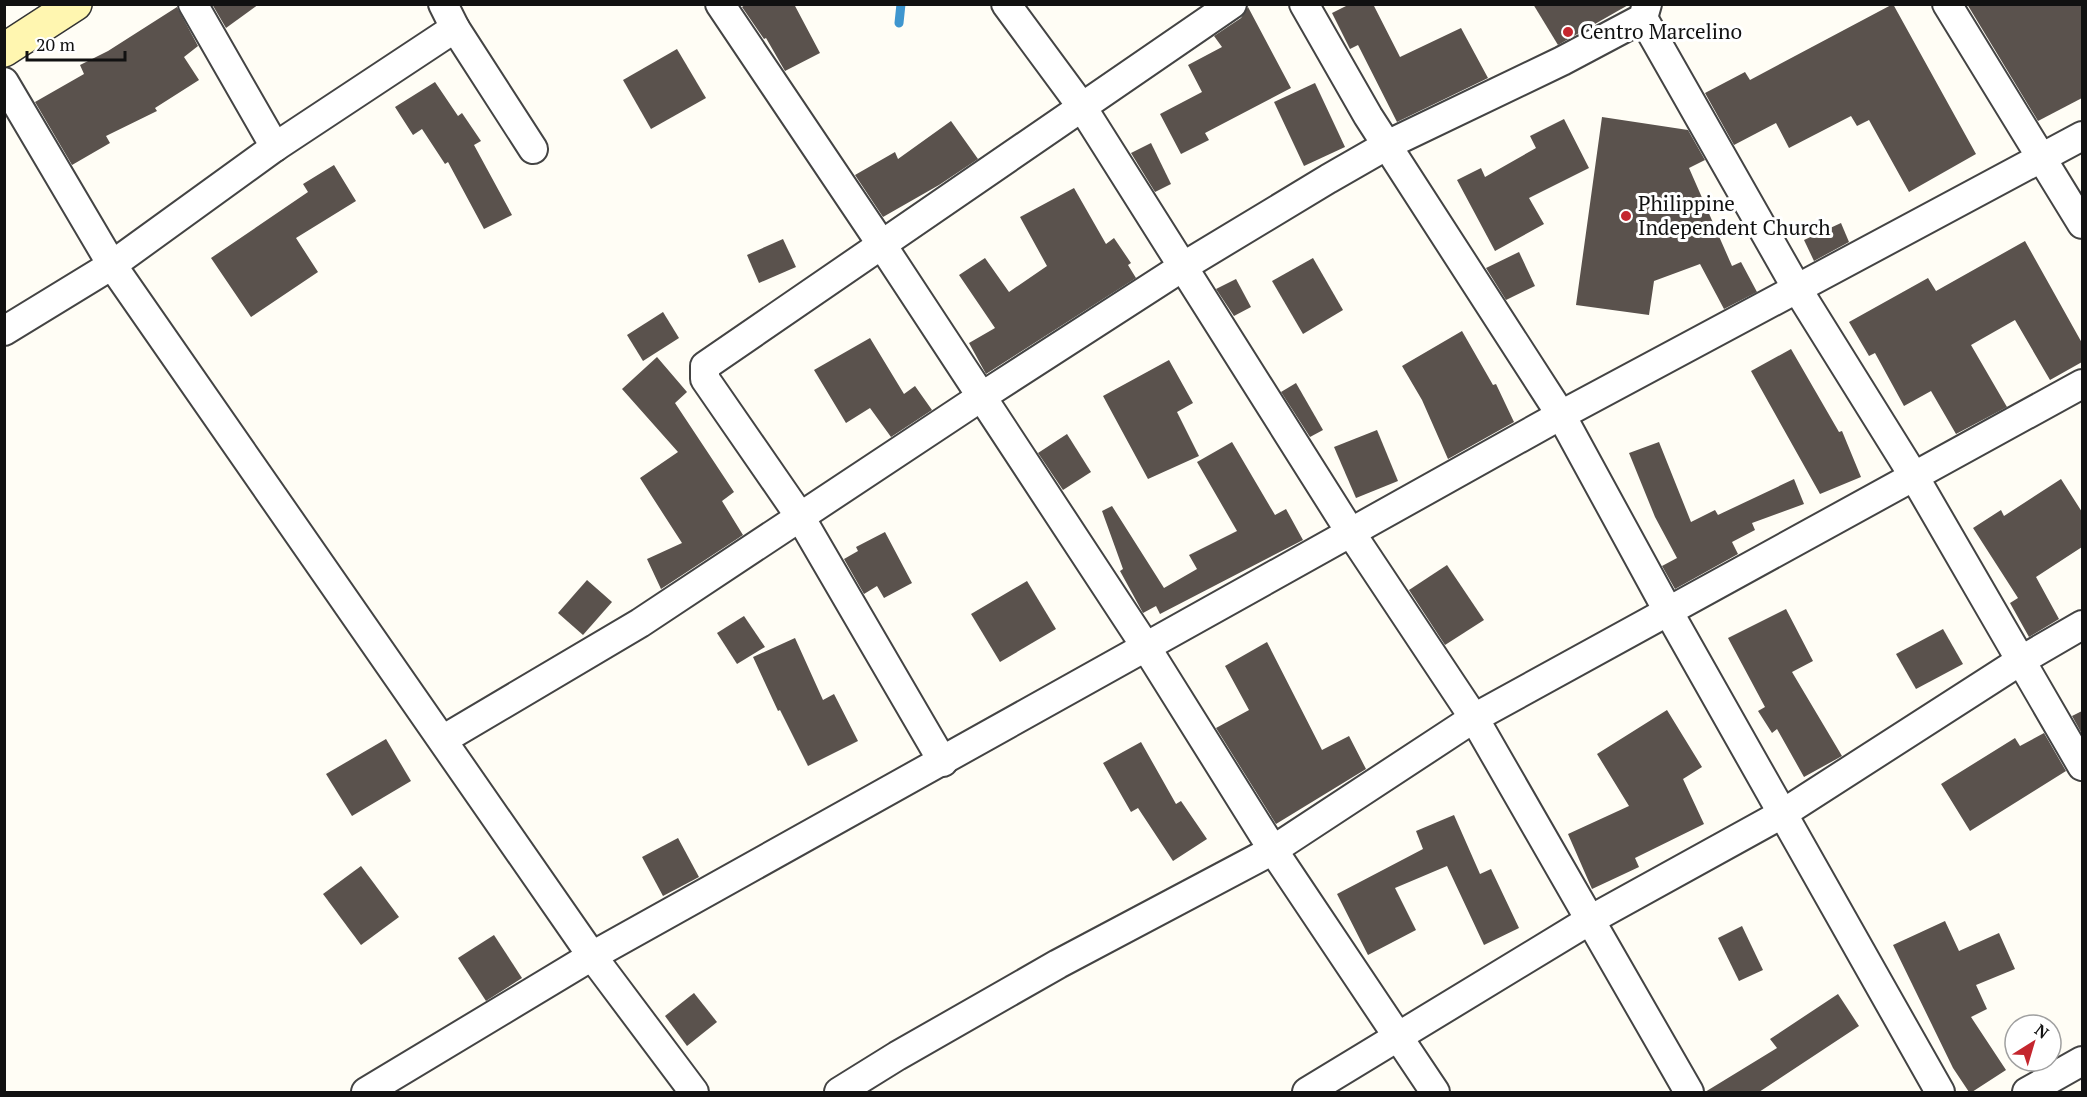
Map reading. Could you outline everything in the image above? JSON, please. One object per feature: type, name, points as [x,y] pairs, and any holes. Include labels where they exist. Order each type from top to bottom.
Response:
[{"type":"main road","points":[[4,50],[75,4]]},
{"type":"street","points":[[193,4],[275,147]]},
{"type":"street","points":[[720,4],[882,245],[1146,647],[1273,849],[1435,1092]]},
{"type":"street","points":[[1006,4],[1082,106],[1351,533],[1474,718],[1689,1092]]},
{"type":"street","points":[[943,762],[799,515],[714,394],[705,379],[705,366],[1232,4]]},
{"type":"street","points":[[1304,4],[1368,116],[1389,144],[1561,415],[1668,611],[1940,1092]]},
{"type":"street","points":[[1947,4],[2082,224]]},
{"type":"street","points":[[444,739],[640,623],[799,515],[1184,266],[1389,144],[1562,62],[1645,11],[1796,287],[1916,478],[2082,766]]},
{"type":"street","points":[[4,331],[112,265],[275,147],[449,16],[533,149]]},
{"type":"street","points":[[4,82],[112,265],[444,739],[592,956],[694,1092]]},
{"type":"street","points":[[366,1092],[592,956],[1561,415],[1796,287],[2082,136]]},
{"type":"street","points":[[839,1092],[897,1056],[1058,964],[1273,849],[1474,718],[1916,478],[2082,384]]},
{"type":"street","points":[[1307,1092],[1590,920],[1782,814],[2020,661],[2082,625]]},
{"type":"street","points":[[2027,1092],[2082,1061]]},
{"type":"building","points":[[212,4],[259,4],[226,28]]},
{"type":"building","points":[[746,4],[794,4],[820,53],[785,71],[766,38],[764,39],[742,7]]},
{"type":"building","points":[[1350,4],[1373,4],[1400,57],[1461,28],[1488,78],[1397,122],[1358,45],[1350,49],[1332,13]]},
{"type":"building","name":"Centro Marcelino","points":[[1533,4],[1630,4],[1558,45]]},
{"type":"building","points":[[1893,4],[1976,154],[1909,192],[1869,120],[1857,126],[1851,116],[1789,148],[1776,123],[1734,145],[1705,93],[1745,72],[1750,80]]},
{"type":"building","points":[[1967,4],[2082,4],[2082,98],[2038,121]]},
{"type":"building","points":[[177,7],[198,46],[184,57],[199,80],[155,108],[157,111],[106,136],[110,143],[72,165],[35,102],[84,74],[80,65],[108,51]]},
{"type":"building","points":[[1248,7],[1291,88],[1205,133],[1209,140],[1181,154],[1160,114],[1202,92],[1188,65],[1222,47],[1214,36],[1241,18]]},
{"type":"building","points":[[677,49],[706,98],[651,129],[623,80]]},
{"type":"building","points":[[435,82],[458,116],[462,113],[481,141],[474,145],[512,215],[484,229],[448,162],[445,164],[422,129],[413,135],[395,107]]},
{"type":"building","points":[[1315,83],[1345,147],[1304,166],[1274,102]]},
{"type":"building","name":"Philippine Independent Church","points":[[1602,117],[1688,130],[1705,160],[1689,168],[1732,266],[1741,262],[1757,292],[1724,309],[1700,264],[1654,281],[1649,315],[1576,305]]},
{"type":"building","points":[[1564,119],[1589,168],[1529,198],[1544,224],[1495,251],[1457,180],[1481,168],[1485,177],[1536,148],[1530,136]]},
{"type":"building","points":[[951,121],[978,159],[939,185],[883,217],[855,175],[895,152],[898,159]]},
{"type":"building","points":[[1151,143],[1171,184],[1155,192],[1131,153]]},
{"type":"building","points":[[334,165],[356,201],[296,238],[318,272],[251,317],[211,258],[308,192],[303,184]]},
{"type":"building","points":[[1074,188],[1106,244],[1114,238],[1131,263],[1128,265],[1136,278],[986,374],[969,343],[995,328],[959,275],[985,258],[1009,292],[1047,266],[1020,217]]},
{"type":"building","points":[[1841,223],[1849,242],[1814,261],[1804,240]]},
{"type":"building","points":[[783,239],[796,267],[759,283],[747,255]]},
{"type":"building","points":[[2025,241],[2082,343],[2082,362],[2050,380],[2015,320],[1971,345],[2007,407],[1956,434],[1931,391],[1904,406],[1875,353],[1869,356],[1849,322],[1928,278],[1936,291]]},
{"type":"building","points":[[1519,252],[1535,286],[1506,300],[1486,268]]},
{"type":"building","points":[[1313,258],[1343,310],[1303,334],[1272,281]]},
{"type":"building","points":[[1236,279],[1251,307],[1234,316],[1216,289]]},
{"type":"building","points":[[663,312],[679,338],[643,361],[627,335]]},
{"type":"building","points":[[1462,331],[1493,385],[1496,384],[1514,422],[1448,459],[1422,400],[1402,366]]},
{"type":"building","points":[[870,338],[904,394],[915,386],[932,410],[891,437],[870,408],[846,423],[814,370]]},
{"type":"building","points":[[1791,349],[1839,432],[1842,431],[1861,477],[1820,494],[1751,371]]},
{"type":"building","points":[[657,357],[687,392],[675,403],[734,492],[722,501],[743,535],[661,589],[647,559],[682,543],[640,478],[678,452],[622,389]]},
{"type":"building","points":[[1169,360],[1193,403],[1177,412],[1199,456],[1148,479],[1103,396]]},
{"type":"building","points":[[1296,383],[1323,430],[1310,437],[1281,392]]},
{"type":"building","points":[[1377,430],[1398,481],[1356,498],[1334,447]]},
{"type":"building","points":[[1067,434],[1091,472],[1063,490],[1038,453]]},
{"type":"building","points":[[1232,442],[1275,515],[1286,509],[1303,540],[1160,614],[1156,606],[1143,613],[1120,571],[1123,569],[1102,511],[1112,506],[1164,588],[1197,569],[1189,555],[1237,531],[1197,462]]},
{"type":"building","points":[[1659,442],[1691,522],[1715,510],[1718,515],[1794,479],[1804,504],[1752,523],[1755,530],[1732,542],[1738,554],[1675,589],[1662,566],[1677,558],[1655,517],[1629,453]]},
{"type":"building","points":[[2061,479],[2082,512],[2082,547],[2036,577],[2059,619],[2029,637],[2010,603],[2018,598],[1973,528],[2001,510],[2004,516]]},
{"type":"building","points":[[885,532],[912,583],[884,598],[877,586],[864,594],[844,559],[858,551],[856,547]]},
{"type":"building","points":[[1447,565],[1484,620],[1445,645],[1409,590]]},
{"type":"building","points":[[587,580],[612,602],[583,635],[558,613]]},
{"type":"building","points":[[1027,581],[1056,629],[1000,662],[971,614]]},
{"type":"building","points":[[1786,609],[1813,661],[1792,672],[1842,756],[1804,777],[1777,729],[1772,733],[1758,711],[1765,707],[1728,638]]},
{"type":"building","points":[[744,616],[765,647],[737,664],[717,633]]},
{"type":"building","points":[[1943,629],[1963,664],[1916,689],[1896,654]]},
{"type":"building","points":[[795,638],[823,700],[834,694],[858,741],[808,766],[780,710],[778,711],[753,657]]},
{"type":"building","points":[[1267,642],[1322,750],[1349,736],[1366,769],[1276,824],[1216,728],[1249,710],[1225,666]]},
{"type":"building","points":[[1667,710],[1702,767],[1683,779],[1704,824],[1635,858],[1639,867],[1592,889],[1568,834],[1629,806],[1597,754]]},
{"type":"building","points":[[2082,711],[2082,734],[2072,716]]},
{"type":"building","points":[[2044,733],[2066,771],[1970,831],[1941,784],[2015,738],[2020,746]]},
{"type":"building","points":[[386,739],[411,781],[352,816],[326,774]]},
{"type":"building","points":[[1141,742],[1176,804],[1181,801],[1207,839],[1173,861],[1138,808],[1131,812],[1103,763]]},
{"type":"building","points":[[1454,815],[1480,874],[1491,869],[1519,928],[1484,945],[1447,866],[1395,888],[1416,930],[1368,955],[1337,894],[1423,849],[1416,831]]},
{"type":"building","points":[[678,838],[699,877],[663,896],[642,857]]},
{"type":"building","points":[[361,866],[399,917],[361,945],[323,894]]},
{"type":"building","points":[[1945,921],[1959,951],[1999,933],[2015,969],[1976,985],[1987,1009],[1971,1017],[2003,1065],[2003,1072],[1969,1092],[1953,1068],[1893,945]]},
{"type":"building","points":[[1742,926],[1763,970],[1739,981],[1718,938]]},
{"type":"building","points":[[494,935],[522,978],[486,1001],[458,958]]},
{"type":"building","points":[[694,993],[717,1022],[687,1046],[665,1016]]},
{"type":"building","points":[[1838,994],[1859,1026],[1759,1092],[1705,1092],[1777,1048],[1770,1039]]},
{"type":"waterway","points":[[899,23],[901,4]]},
{"type":"place","name":"Centro Marcelino","points":[[1568,32]]},
{"type":"place","name":"Philippine Independent Church","points":[[1626,216]]}]
